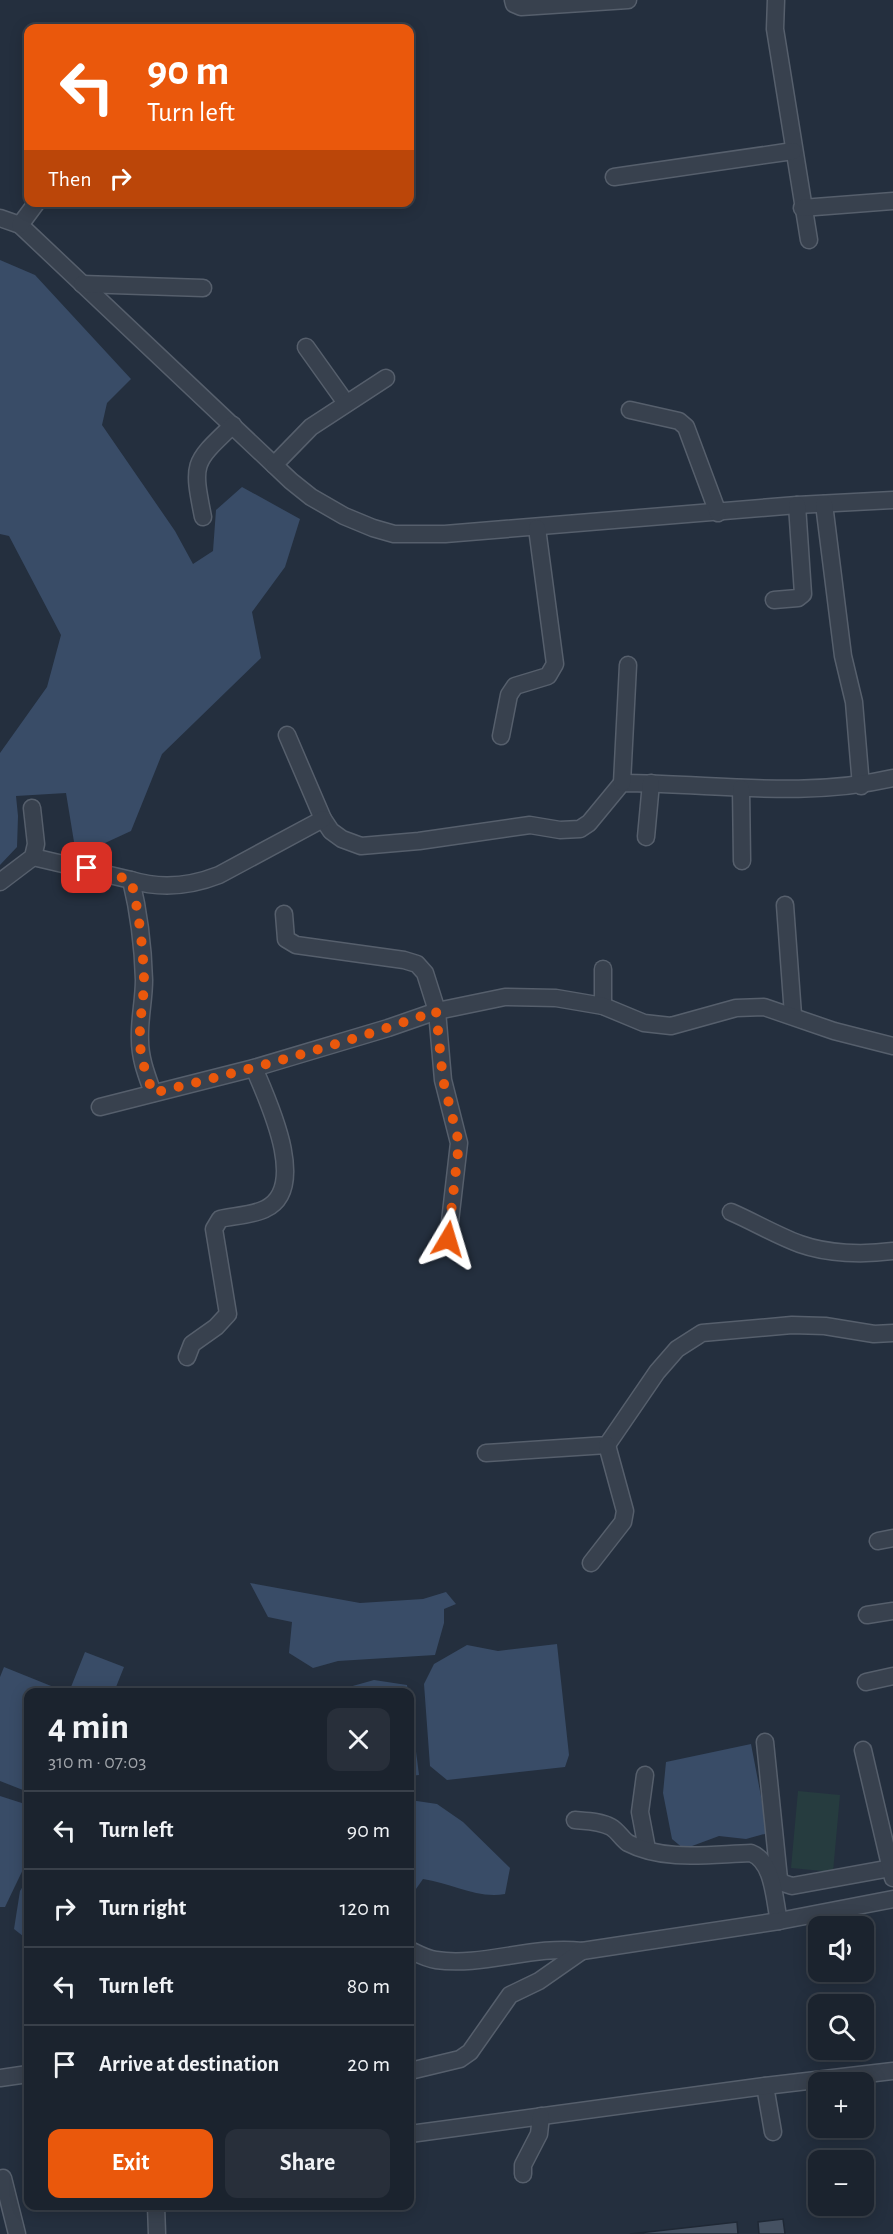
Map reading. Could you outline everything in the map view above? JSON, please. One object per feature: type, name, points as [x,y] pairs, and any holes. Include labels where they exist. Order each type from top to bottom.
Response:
[{"type":"street","points":[[513,0],[514,4],[521,7],[628,0]]},
{"type":"street","points":[[776,0],[774,29],[809,240]]},
{"type":"street","points":[[614,177],[794,151]]},
{"type":"street","points":[[802,208],[893,201]]},
{"type":"street","points":[[20,225],[33,207]]},
{"type":"street","points":[[0,218],[20,225],[274,465],[311,496],[344,516],[394,534],[445,534],[537,528],[796,505],[893,500]]},
{"type":"street","points":[[82,284],[203,288]]},
{"type":"street","points":[[306,348],[346,403]]},
{"type":"street","points":[[274,465],[311,427],[386,378]]},
{"type":"street","points":[[630,410],[679,421],[686,427],[718,513]]},
{"type":"street","points":[[203,517],[196,471],[202,455],[232,425]]},
{"type":"street","points":[[824,504],[843,656],[854,702],[861,786]]},
{"type":"street","points":[[774,600],[798,598],[803,594],[796,505]]},
{"type":"street","points":[[501,736],[509,695],[515,686],[548,676],[555,664],[537,528]]},
{"type":"street","points":[[287,735],[323,819],[337,835],[361,846],[419,841],[530,825],[560,830],[580,829],[588,823],[622,783],[628,665]]},
{"type":"street","points":[[622,783],[741,788],[861,786],[893,778]]},
{"type":"street","points":[[646,837],[651,783]]},
{"type":"street","points":[[741,788],[742,861]]},
{"type":"street","points":[[0,882],[33,857],[36,844],[32,807]]},
{"type":"street","points":[[33,857],[150,885],[202,882],[323,819]]},
{"type":"street","points":[[131,880],[140,918],[143,963],[140,1040],[144,1068],[153,1093]]},
{"type":"street","points":[[785,905],[793,1015]]},
{"type":"street","points":[[284,914],[286,939],[297,945],[404,960],[417,964],[425,973],[436,1011],[443,1080],[459,1143],[448,1239]]},
{"type":"street","points":[[603,969],[603,1006]]},
{"type":"street","points":[[100,1107],[254,1068],[388,1029],[436,1011],[505,997],[556,998],[603,1006],[644,1023],[671,1026],[736,1008],[764,1007],[793,1015],[834,1031],[893,1046]]},
{"type":"street","points":[[187,1357],[192,1344],[216,1327],[228,1314],[214,1229],[220,1219],[266,1209],[281,1195],[285,1177],[283,1152],[272,1111],[254,1068]]},
{"type":"street","points":[[731,1212],[800,1244],[828,1250],[872,1254],[893,1251]]},
{"type":"street","points":[[591,1563],[622,1522],[625,1511],[607,1445],[657,1372],[677,1350],[702,1333],[792,1325],[825,1326],[874,1334],[893,1333]]},
{"type":"street","points":[[486,1453],[607,1445]]},
{"type":"street","points":[[867,1615],[893,1611]]},
{"type":"street","points":[[866,1682],[893,1676]]},
{"type":"street","points":[[765,1742],[779,1879],[792,1887],[892,1873],[863,1750]]},
{"type":"street","points":[[645,1775],[640,1812],[647,1849]]},
{"type":"street","points":[[575,1820],[597,1822],[612,1828],[627,1843],[647,1849],[688,1856],[751,1853],[758,1856],[767,1870],[779,1921]]},
{"type":"street","points":[[414,1952],[433,1960],[453,1961],[553,1948],[582,1951],[779,1921],[893,1899]]},
{"type":"street","points":[[414,2070],[460,2059],[470,2052],[510,1995],[539,1981],[582,1951]]},
{"type":"street","points":[[414,2133],[765,2086],[893,2072]]},
{"type":"street","points":[[0,2078],[24,2075]]},
{"type":"street","points":[[765,2086],[773,2132]]},
{"type":"street","points":[[523,2174],[523,2165],[540,2134],[541,2116]]},
{"type":"street","points":[[3,2178],[17,2234]]},
{"type":"street","points":[[156,2210],[157,2234]]},
{"type":"green space","points":[[798,1791],[840,1795],[833,1872],[791,1868]]},
{"type":"water","points":[[0,260],[35,275],[131,379],[107,403],[102,425],[175,531],[193,564],[213,551],[216,510],[242,487],[300,519],[285,567],[252,612],[261,658],[162,754],[131,831],[105,843],[75,848],[66,793],[16,796],[17,847],[0,865],[0,753],[47,687],[61,635],[9,536],[0,534]]},
{"type":"water","points":[[250,1583],[360,1603],[423,1599],[446,1592],[456,1604],[444,1609],[444,1623],[435,1655],[338,1661],[313,1668],[289,1653],[292,1622],[268,1617]]},
{"type":"water","points":[[557,1644],[569,1755],[565,1767],[447,1780],[430,1766],[424,1684],[434,1664],[467,1645],[498,1651]]},
{"type":"water","points":[[85,1652],[124,1667],[116,1688],[71,1688]]},
{"type":"water","points":[[4,1667],[56,1688],[24,1688],[24,1790],[0,1781],[0,1677]]},
{"type":"water","points":[[374,1680],[407,1685],[407,1688],[346,1688]]},
{"type":"water","points":[[414,1736],[419,1775],[414,1776]]},
{"type":"water","points":[[751,1744],[768,1833],[746,1839],[719,1836],[684,1849],[672,1839],[663,1793],[666,1762]]},
{"type":"water","points":[[0,1796],[24,1804],[24,1867],[5,1907],[0,1907]]},
{"type":"water","points":[[414,1801],[437,1804],[463,1822],[510,1868],[505,1894],[474,1893],[423,1879],[416,1889],[414,1887]]},
{"type":"water","points":[[24,1884],[24,1937],[14,1929],[20,1891]]},
{"type":"building","points":[[783,2219],[785,2234],[759,2234],[758,2222]]},
{"type":"building","points":[[737,2222],[738,2234],[630,2234]]},
{"type":"route","points":[[87,868],[131,880],[140,918],[143,954],[144,982],[140,1040],[144,1068],[153,1093],[254,1068],[388,1029],[436,1011],[443,1080],[459,1143],[448,1239]]}]
